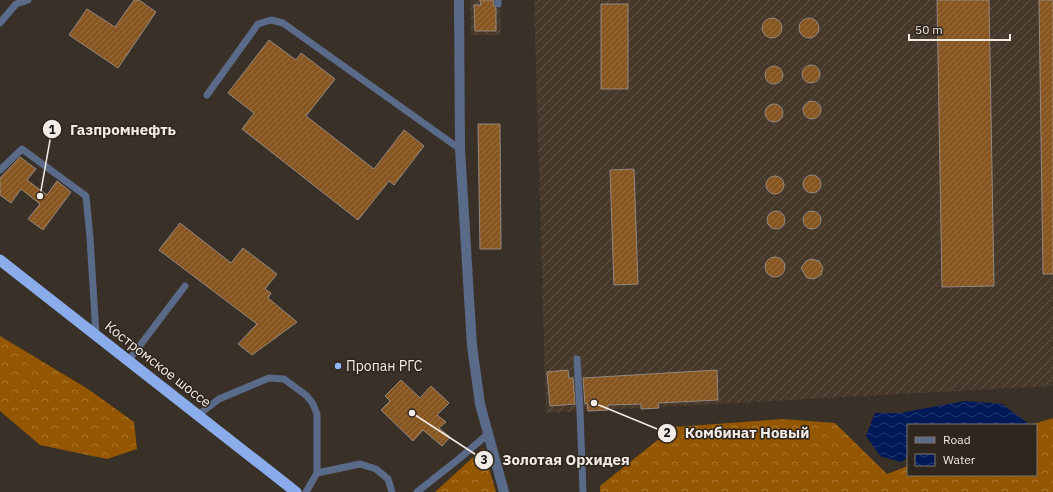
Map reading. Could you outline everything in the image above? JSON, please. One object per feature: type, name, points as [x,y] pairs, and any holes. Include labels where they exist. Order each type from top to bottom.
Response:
[{"type":"highway","name":"Костромское шоссе","points":[[0,260],[296,492]]},
{"type":"street","points":[[459,0],[460,149],[472,346],[480,404],[504,492]]},
{"type":"lane","points":[[0,23],[16,4],[28,0]]},
{"type":"lane","points":[[208,96],[258,24],[271,20],[283,23],[460,149]]},
{"type":"lane","points":[[0,170],[22,149],[86,196],[96,335]]},
{"type":"lane","points":[[129,360],[185,286]]},
{"type":"lane","points":[[577,359],[583,492]]},
{"type":"lane","points":[[198,415],[219,399],[257,383],[269,378],[284,379],[306,396],[313,404],[317,414],[317,473],[306,492]]},
{"type":"lane","points":[[416,492],[488,434]]},
{"type":"lane","points":[[317,473],[360,464],[376,469],[388,479],[392,492]]},
{"type":"shaded area","points":[[470,0],[500,0],[501,35],[471,35]]},
{"type":"shaded area","points":[[534,0],[1053,0],[1053,386],[546,413]]},
{"type":"green space","points":[[0,336],[88,389],[134,422],[137,449],[107,459],[40,445],[0,411]]},
{"type":"green space","points":[[1053,418],[1053,492],[600,492],[600,486],[674,427],[783,419],[835,423],[887,474],[907,466],[907,476],[1037,476],[1037,424],[1033,424]]},
{"type":"green space","points":[[483,448],[496,492],[435,492]]},
{"type":"water","points":[[965,401],[1002,404],[1029,424],[907,424],[907,458],[901,462],[880,456],[866,436],[875,413],[900,413]]},
{"type":"building","points":[[134,0],[139,0],[156,12],[118,68],[69,35],[87,9],[115,27]]},
{"type":"building","points":[[480,0],[493,0],[496,8],[496,31],[475,31],[474,5],[481,5]]},
{"type":"building","points":[[937,0],[989,0],[994,286],[942,287]]},
{"type":"building","points":[[1039,0],[1053,0],[1053,274],[1043,274]]},
{"type":"building","points":[[601,4],[628,4],[628,89],[601,89]]},
{"type":"building","points":[[768,18],[776,18],[782,24],[782,32],[776,38],[768,38],[762,32],[762,24]]},
{"type":"building","points":[[805,18],[813,18],[819,24],[819,32],[813,38],[805,38],[799,32],[799,24]]},
{"type":"building","points":[[269,40],[296,60],[301,53],[335,79],[306,116],[374,169],[404,130],[424,146],[394,185],[389,181],[358,220],[242,129],[254,113],[228,93]]},
{"type":"building","points":[[811,65],[817,68],[820,74],[817,80],[811,83],[805,80],[802,74],[805,68]]},
{"type":"building","points":[[774,66],[780,69],[783,75],[780,81],[774,84],[768,81],[765,75],[768,69]]},
{"type":"building","points":[[812,101],[818,104],[821,110],[818,116],[812,119],[806,116],[803,110],[806,104]]},
{"type":"building","points":[[774,104],[780,107],[783,113],[780,119],[774,122],[768,119],[765,113],[768,107]]},
{"type":"building","points":[[478,124],[500,124],[501,249],[480,249]]},
{"type":"building","points":[[20,157],[36,169],[27,180],[47,195],[57,181],[71,192],[43,230],[28,219],[40,204],[21,189],[11,203],[0,195],[0,178]]},
{"type":"building","points":[[634,169],[638,284],[614,285],[610,170]]},
{"type":"building","points":[[812,175],[818,178],[821,184],[818,190],[812,193],[806,190],[803,184],[806,178]]},
{"type":"building","points":[[775,176],[781,179],[784,185],[781,191],[775,194],[769,191],[766,185],[769,179]]},
{"type":"building","points":[[776,211],[782,214],[785,220],[782,226],[776,229],[770,226],[767,220],[770,214]]},
{"type":"building","points":[[812,211],[818,214],[821,220],[818,226],[812,229],[806,226],[803,220],[806,214]]},
{"type":"building","points":[[180,223],[231,263],[243,248],[277,274],[265,289],[271,293],[268,298],[297,322],[252,355],[238,344],[257,324],[159,250]]},
{"type":"building","points":[[771,257],[779,257],[785,263],[785,271],[779,277],[771,277],[765,271],[765,263]]},
{"type":"building","points":[[811,259],[819,261],[823,268],[821,275],[814,279],[807,278],[801,268],[806,261]]},
{"type":"building","points":[[568,370],[569,378],[573,378],[575,404],[550,406],[547,372]]},
{"type":"building","points":[[717,370],[718,400],[658,403],[659,408],[641,409],[641,404],[608,405],[608,410],[588,411],[587,403],[585,404],[583,378]]},
{"type":"building","points":[[401,380],[420,398],[431,386],[449,403],[437,415],[446,422],[439,428],[450,437],[442,446],[423,430],[413,441],[381,410],[390,401],[385,396]]},
{"type":"place","name":"Газпромнефть","points":[[40,196]]},
{"type":"place","name":"Пропан РГС","points":[[338,366]]},
{"type":"place","name":"Комбинат Новый","points":[[594,403]]},
{"type":"place","name":"Золотая Орхидея","points":[[412,413]]}]
